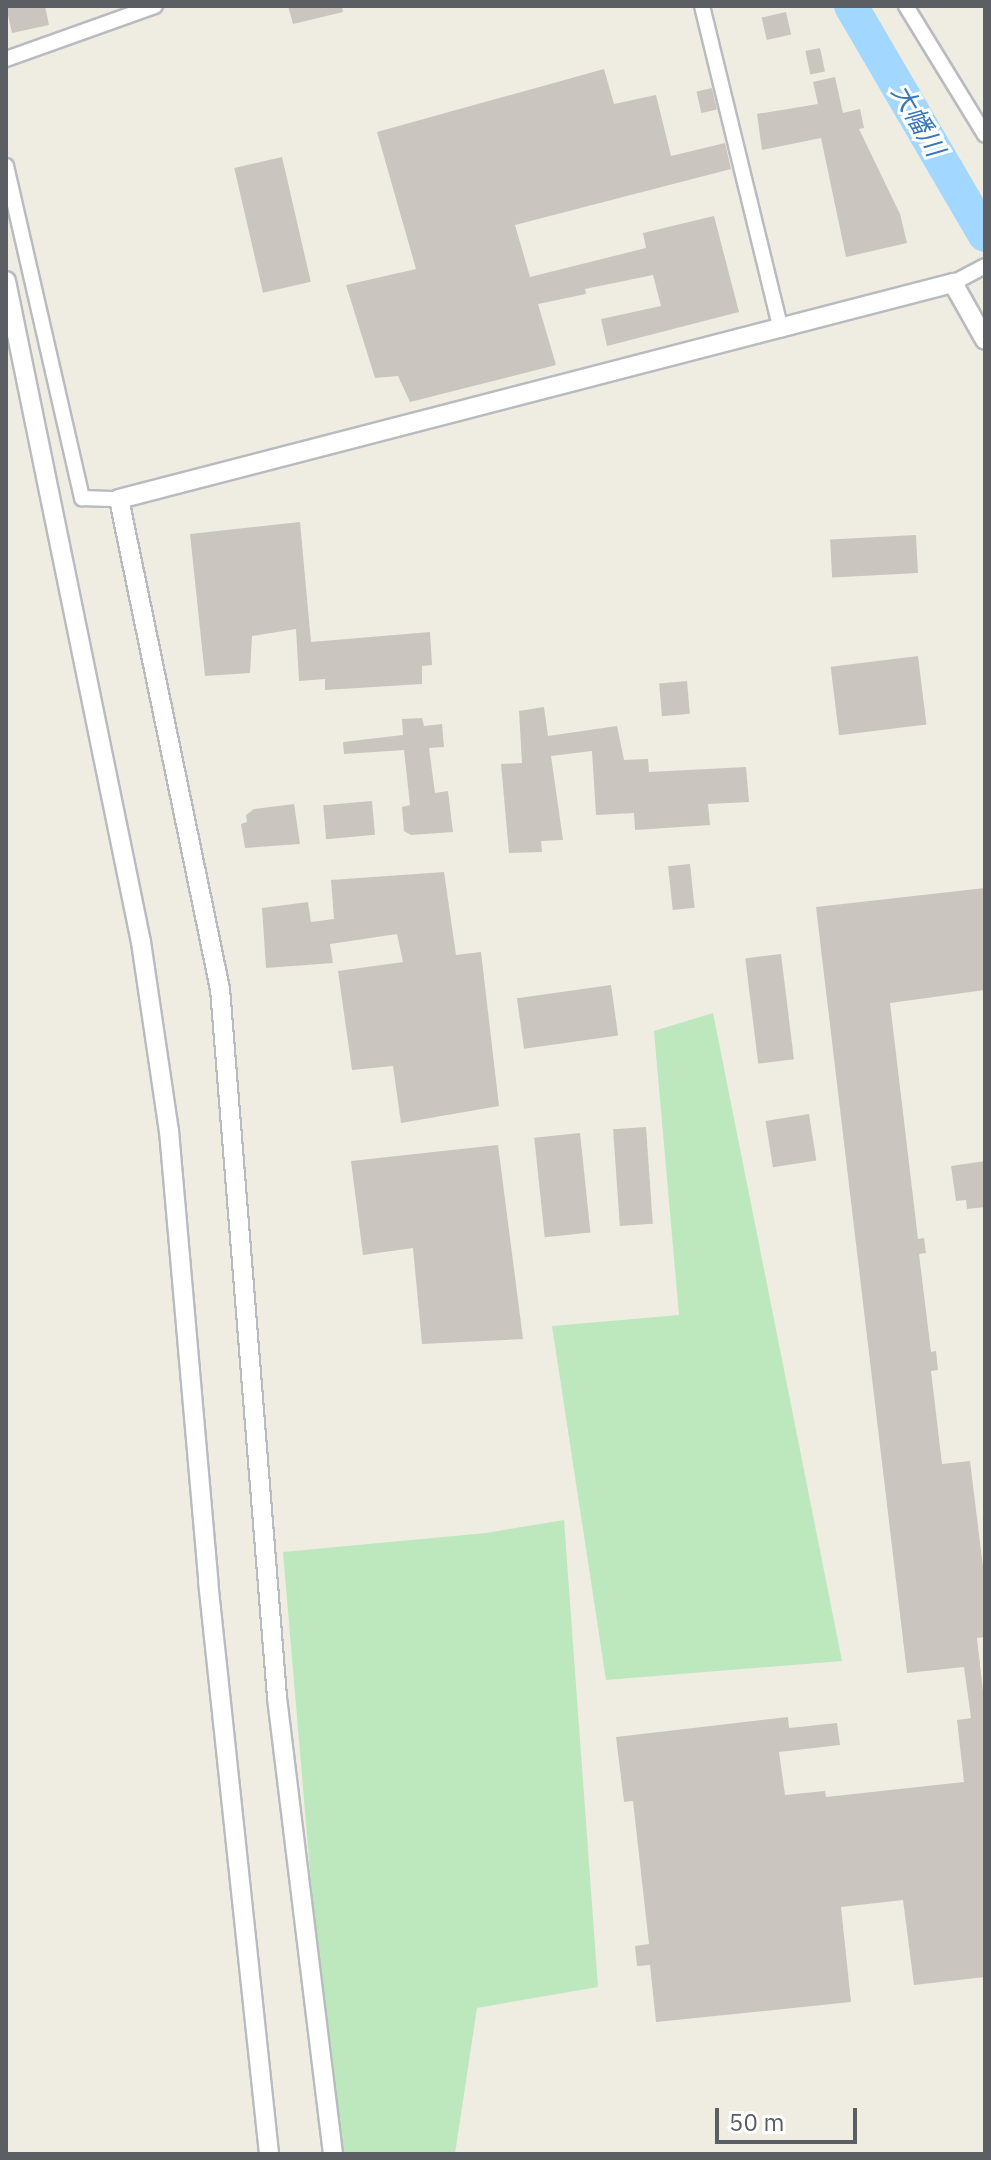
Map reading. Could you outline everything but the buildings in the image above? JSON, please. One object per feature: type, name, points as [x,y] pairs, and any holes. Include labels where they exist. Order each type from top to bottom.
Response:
[{"type":"street","points":[[6,59],[155,6]]},
{"type":"street","points":[[702,6],[781,330]]},
{"type":"street","points":[[906,6],[985,135]]},
{"type":"street","points":[[6,166],[82,498],[119,499],[781,330],[953,283],[985,266]]},
{"type":"street","points":[[6,281],[141,942],[169,1131],[209,1597],[269,2154]]},
{"type":"street","points":[[953,283],[985,340]]},
{"type":"street","points":[[119,499],[220,989],[277,1697],[333,2154]]},
{"type":"green space","points":[[713,1013],[842,1661],[606,1680],[552,1326],[679,1315],[654,1031]]},
{"type":"green space","points":[[564,1520],[598,1987],[477,2008],[455,2154],[334,2154],[283,1552],[486,1533]]},
{"type":"waterway","name":"大幡川","points":[[851,6],[985,235]]}]
